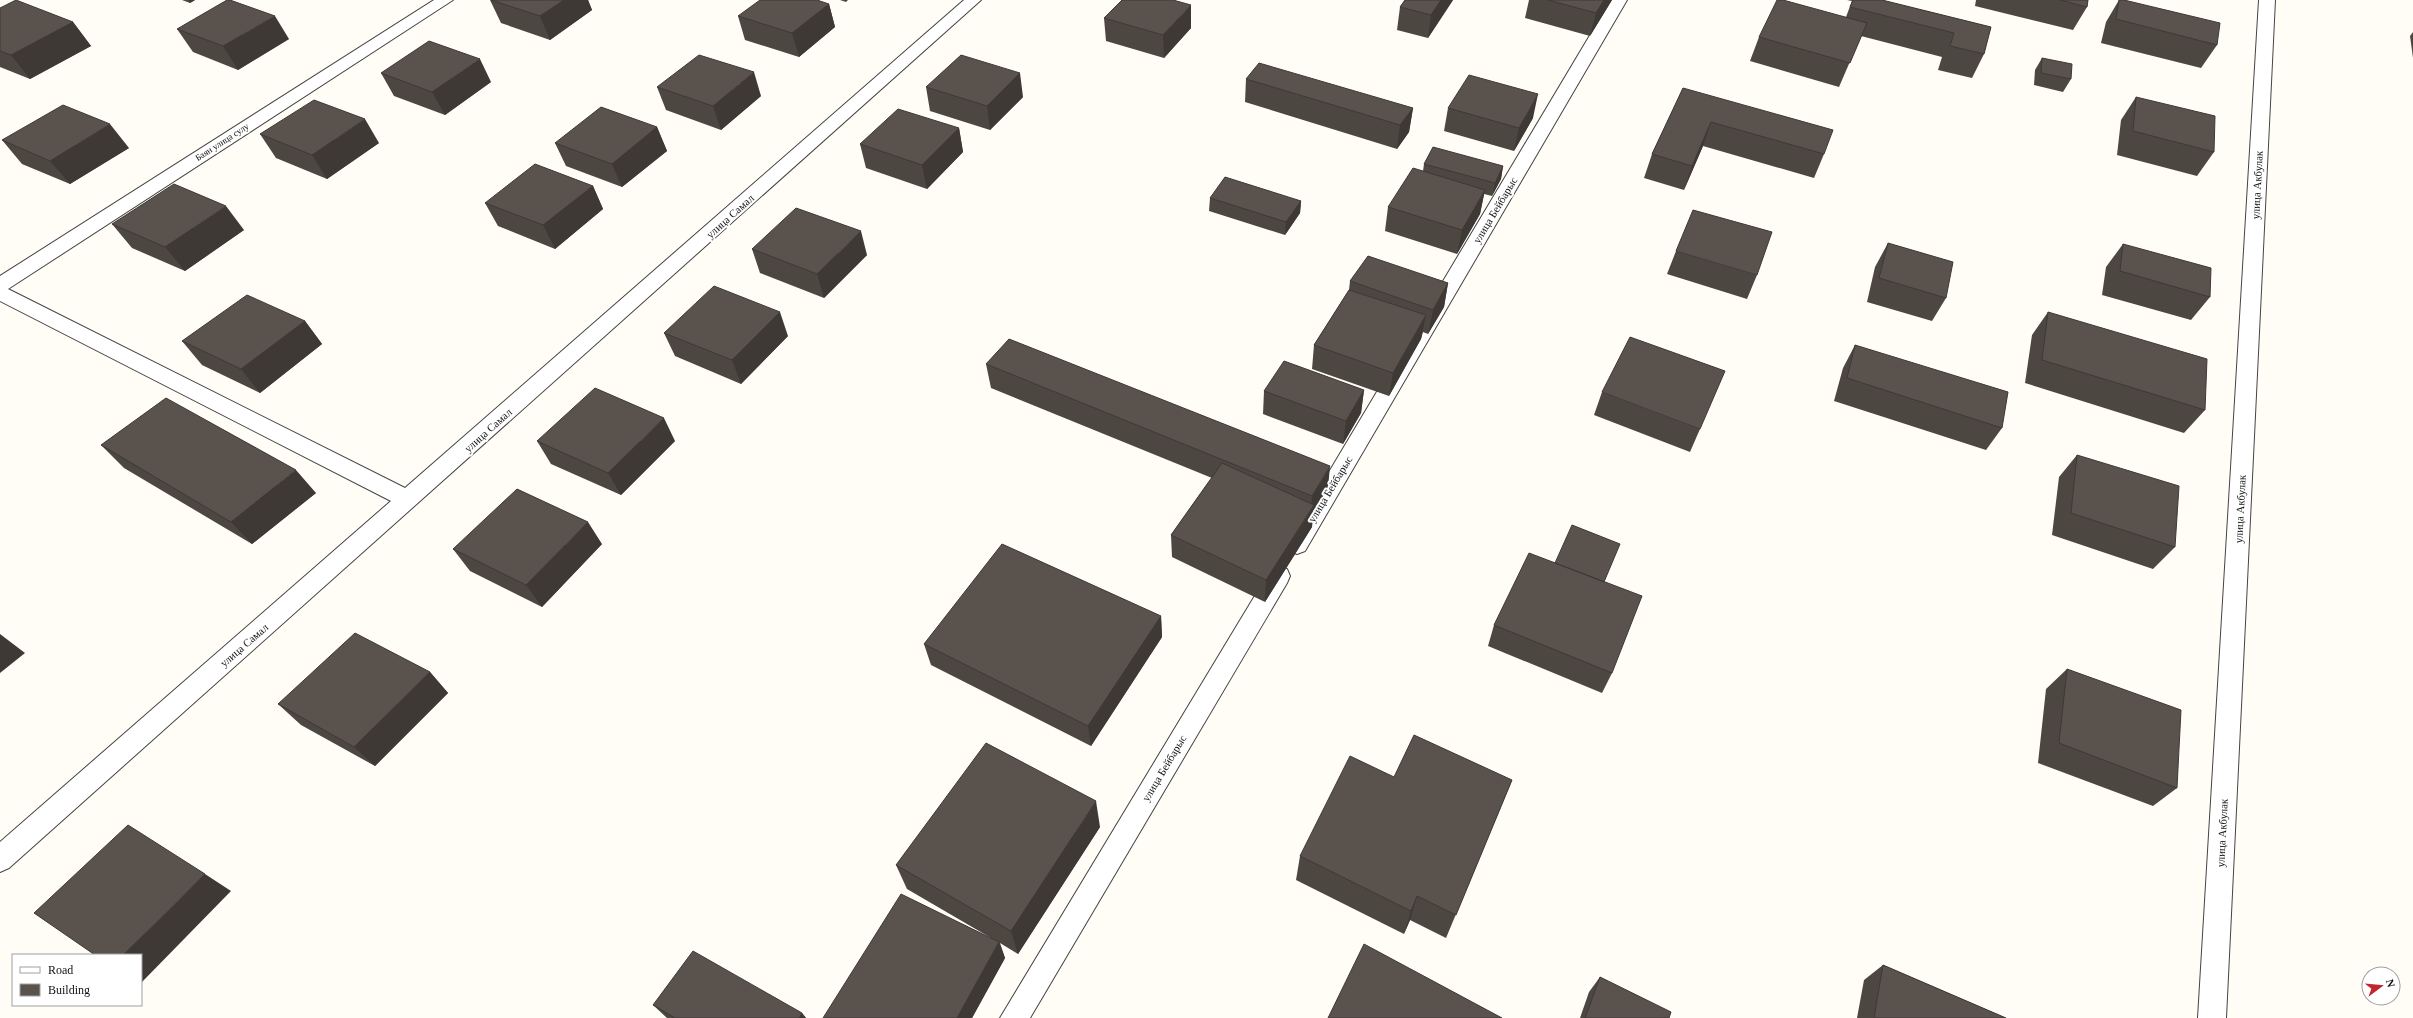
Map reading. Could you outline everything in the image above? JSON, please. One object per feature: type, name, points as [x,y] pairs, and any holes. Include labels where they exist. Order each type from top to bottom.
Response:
[{"type":"street","name":"Баян улица сулу","points":[[0,285],[445,0]]},
{"type":"street","name":"улица Самал","points":[[0,859],[410,500],[973,0]]},
{"type":"street","name":"улица Бейбарыс","points":[[1014,1018],[1241,641],[1619,0]]},
{"type":"street","name":"улица Акбулак","points":[[2212,1018],[2267,0]]},
{"type":"street","points":[[0,293],[410,500]]},
{"type":"building","points":[[16,0],[73,22],[11,55],[0,51],[0,8]]},
{"type":"building","points":[[227,0],[275,16],[223,46],[177,29]]},
{"type":"building","points":[[491,0],[564,0],[540,16]]},
{"type":"building","points":[[760,0],[817,0],[829,4],[792,33],[738,16]]},
{"type":"building","points":[[1122,0],[1173,0],[1191,5],[1163,35],[1104,18]]},
{"type":"building","points":[[1405,0],[1441,0],[1431,15],[1400,7]]},
{"type":"building","points":[[1548,0],[1604,0],[1596,13]]},
{"type":"building","points":[[1777,0],[1783,0],[1867,23],[1850,63],[1759,37]]},
{"type":"building","points":[[1853,0],[1882,0],[1991,27],[1984,54],[1950,46],[1954,33],[1850,7]]},
{"type":"building","points":[[2060,0],[2088,0],[2087,7]]},
{"type":"building","points":[[2119,0],[2220,23],[2217,45],[2116,19]]},
{"type":"building","points":[[429,41],[480,59],[432,92],[381,73]]},
{"type":"building","points":[[699,55],[754,72],[713,106],[657,87]]},
{"type":"building","points":[[961,55],[1020,73],[987,106],[926,87]]},
{"type":"building","points":[[2042,58],[2072,64],[2071,79],[2041,73]]},
{"type":"building","points":[[1259,63],[1413,108],[1400,125],[1246,79]]},
{"type":"building","points":[[1469,75],[1538,94],[1519,128],[1448,108]]},
{"type":"building","points":[[1683,88],[1833,130],[1824,154],[1711,122],[1692,166],[1652,154]]},
{"type":"building","points":[[2136,97],[2215,116],[2214,152],[2133,131]]},
{"type":"building","points":[[314,100],[365,119],[312,155],[260,134]]},
{"type":"building","points":[[63,105],[110,124],[50,161],[2,140]]},
{"type":"building","points":[[601,107],[657,127],[612,164],[555,143]]},
{"type":"building","points":[[898,109],[959,128],[922,165],[860,144]]},
{"type":"building","points":[[1433,147],[1503,166],[1495,183],[1424,164]]},
{"type":"building","points":[[535,164],[593,186],[543,225],[485,203]]},
{"type":"building","points":[[1413,168],[1485,190],[1462,230],[1388,207]]},
{"type":"building","points":[[1225,177],[1301,201],[1286,222],[1210,198]]},
{"type":"building","points":[[174,184],[226,206],[165,247],[112,224]]},
{"type":"building","points":[[796,208],[861,231],[817,274],[752,249]]},
{"type":"building","points":[[1693,210],[1772,232],[1757,275],[1676,251]]},
{"type":"building","points":[[1888,243],[1953,262],[1946,298],[1879,278]]},
{"type":"building","points":[[2123,244],[2211,268],[2210,297],[2120,271]]},
{"type":"building","points":[[1368,256],[1448,283],[1433,310],[1350,281]]},
{"type":"building","points":[[714,286],[780,312],[732,360],[664,333]]},
{"type":"building","points":[[1349,290],[1426,315],[1393,373],[1314,345]]},
{"type":"building","points":[[247,295],[305,321],[241,369],[182,341]]},
{"type":"building","points":[[2048,312],[2207,359],[2205,410],[2042,360]]},
{"type":"building","points":[[1630,337],[1725,371],[1700,429],[1602,392]]},
{"type":"building","points":[[1009,339],[1330,466],[1312,496],[986,364]]},
{"type":"building","points":[[1855,345],[2008,392],[2002,428],[1847,378]]},
{"type":"building","points":[[1284,361],[1364,390],[1346,421],[1264,391]]},
{"type":"building","points":[[595,388],[664,418],[608,473],[537,441]]},
{"type":"building","points":[[166,398],[296,470],[231,522],[101,445]]},
{"type":"building","points":[[2077,455],[2179,486],[2175,547],[2071,513]]},
{"type":"building","points":[[1222,463],[1314,505],[1266,580],[1171,535]]},
{"type":"building","points":[[517,489],[588,522],[526,585],[453,549]]},
{"type":"building","points":[[1572,525],[1620,544],[1604,582],[1555,563]]},
{"type":"building","points":[[1002,544],[1161,616],[1088,726],[924,644]]},
{"type":"building","points":[[1529,553],[1642,596],[1612,673],[1494,625]]},
{"type":"building","points":[[355,633],[430,672],[354,747],[278,704]]},
{"type":"building","points":[[2067,669],[2181,710],[2177,788],[2059,743]]},
{"type":"building","points":[[1414,735],[1512,780],[1456,915],[1417,896],[1411,911],[1300,856],[1350,756],[1394,777]]},
{"type":"building","points":[[986,743],[1096,801],[1011,931],[896,865]]},
{"type":"building","points":[[128,825],[205,874],[124,954],[94,954],[34,913]]},
{"type":"building","points":[[901,894],[999,942],[957,1018],[823,1018]]},
{"type":"building","points":[[1364,944],[1502,1018],[1328,1018]]},
{"type":"building","points":[[693,951],[802,1013],[799,1018],[675,1018],[653,1005]]},
{"type":"building","points":[[1883,965],[2006,1018],[1874,1018]]},
{"type":"building","points":[[1600,977],[1671,1012],[1669,1018],[1585,1018]]}]
